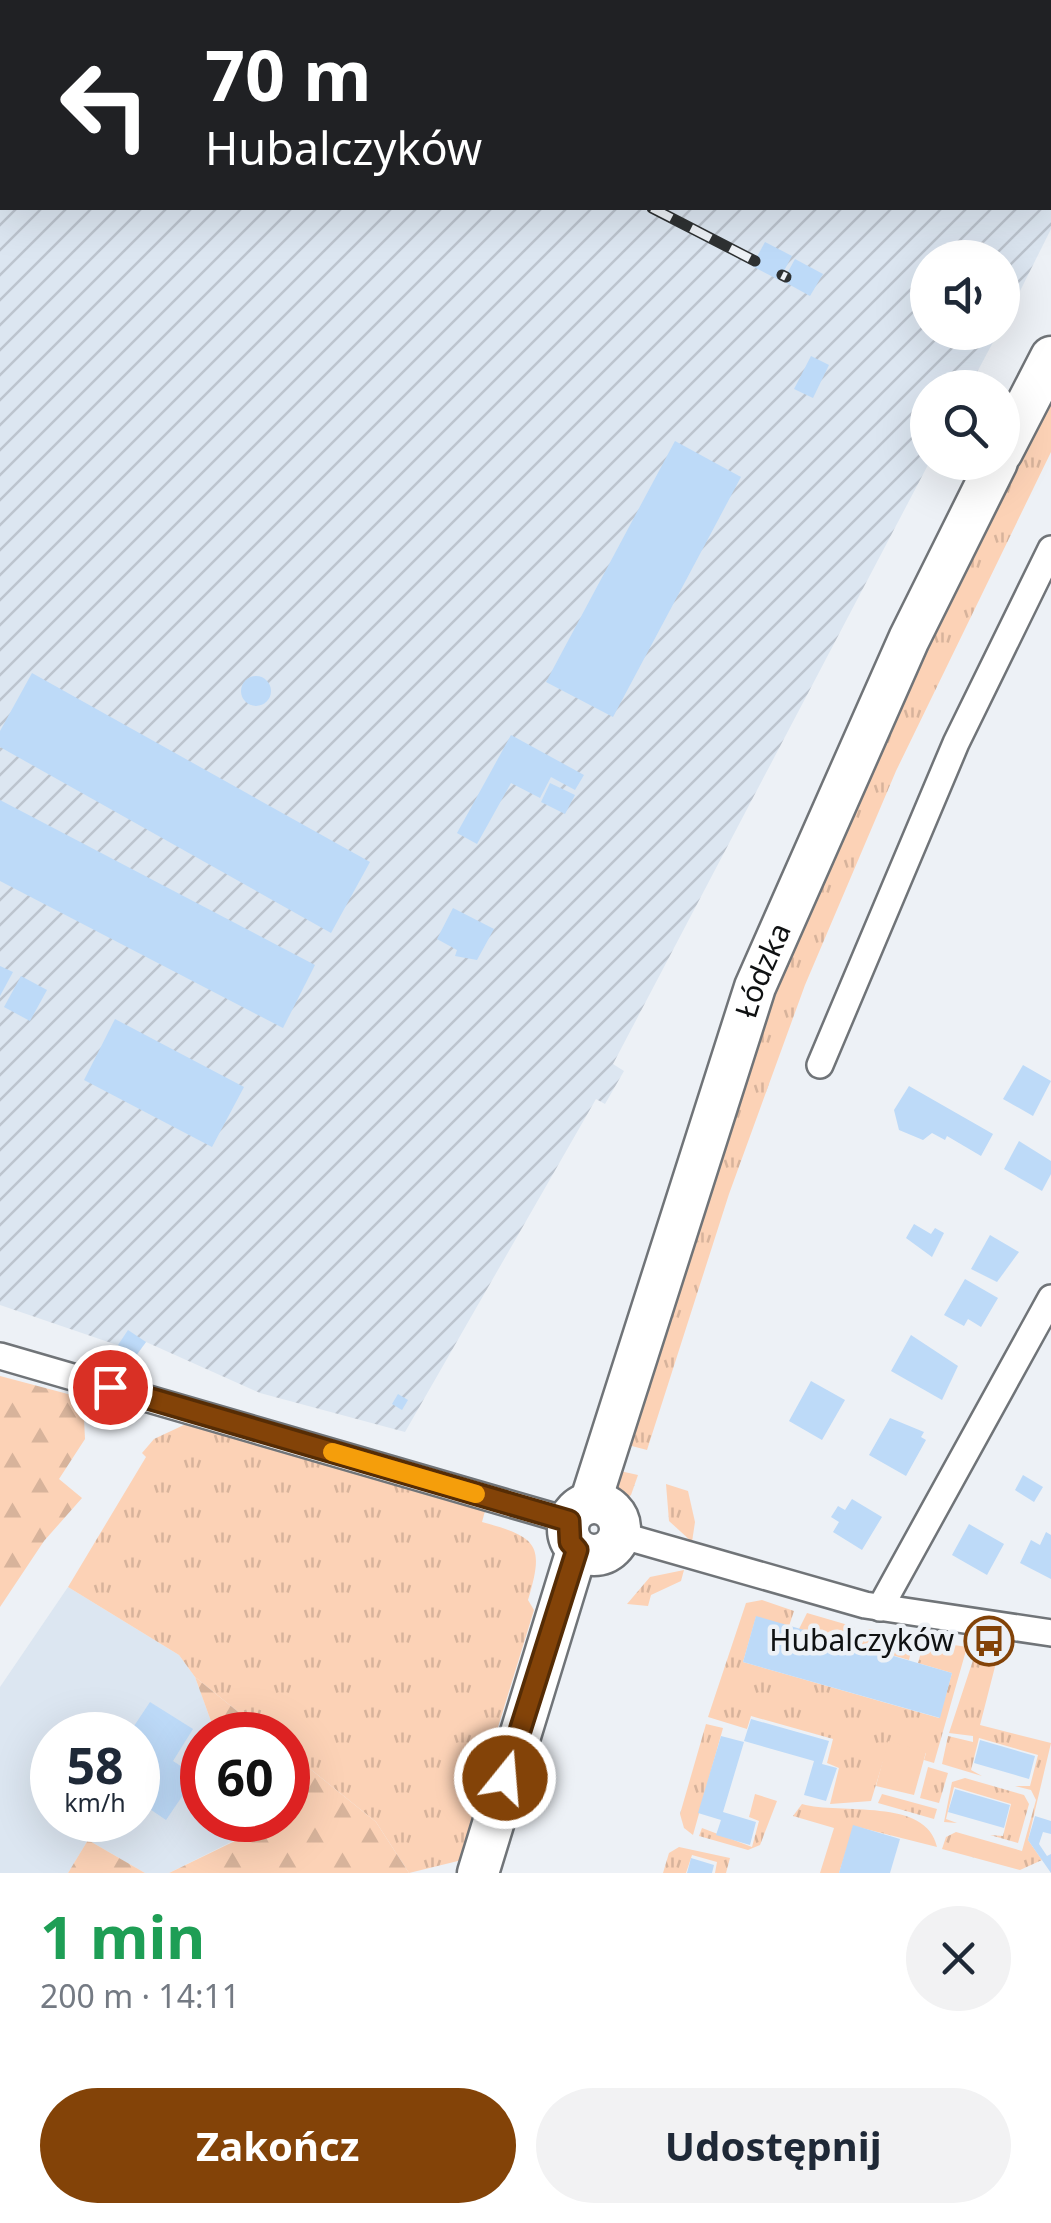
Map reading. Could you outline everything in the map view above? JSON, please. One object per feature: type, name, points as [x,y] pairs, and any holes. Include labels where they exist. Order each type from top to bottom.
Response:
[{"type":"main road","points":[[1020,417],[1051,357]]},
{"type":"main road","name":"Łódzka","points":[[478,1873],[579,1525],[755,987],[908,638],[988,480]]},
{"type":"main road","points":[[579,1525],[613,1512],[620,1535]]},
{"type":"street","points":[[820,1065],[956,743],[1051,549]]},
{"type":"street","points":[[880,1608],[1051,1298]]},
{"type":"street","points":[[0,1356],[579,1525]]},
{"type":"street","points":[[620,1535],[880,1608],[1051,1633]]},
{"type":"shaded area","points":[[0,210],[1051,210],[1051,229],[1020,291],[1020,240],[910,240],[910,350],[989,350],[978,370],[910,370],[910,480],[920,480],[613,1064],[624,1071],[605,1104],[596,1099],[405,1432],[260,1393],[146,1342],[135,1357],[117,1345],[0,1305]]},
{"type":"shaded area","points":[[68,1587],[179,1655],[195,1677],[208,1712],[180,1712],[180,1842],[231,1842],[169,1873],[145,1873],[91,1842],[160,1842],[160,1712],[30,1712],[30,1842],[87,1842],[68,1873],[0,1873],[0,1687]]},
{"type":"green space","points":[[1051,390],[1051,452],[896,771],[805,985],[729,1194],[647,1450],[628,1445],[777,979],[910,668],[1005,480],[1020,480],[1020,451]]},
{"type":"green space","points":[[0,1376],[83,1398],[85,1439],[59,1479],[82,1498],[44,1541],[0,1607]]},
{"type":"green space","points":[[186,1424],[485,1511],[482,1522],[515,1533],[532,1546],[536,1566],[528,1600],[534,1610],[475,1802],[462,1860],[409,1873],[376,1822],[310,1769],[310,1712],[238,1712],[195,1677],[179,1655],[68,1587],[146,1457],[142,1453],[154,1439]]},
{"type":"green space","points":[[620,1471],[638,1475],[631,1495],[622,1502],[616,1496]]},
{"type":"green space","points":[[666,1484],[688,1491],[695,1522],[692,1542],[669,1521]]},
{"type":"green space","points":[[684,1570],[681,1581],[651,1595],[648,1606],[627,1604],[650,1577]]},
{"type":"green space","points":[[762,1600],[794,1611],[789,1626],[756,1617],[743,1662],[939,1718],[952,1673],[918,1663],[923,1645],[928,1641],[967,1647],[934,1763],[924,1760],[926,1753],[889,1742],[871,1801],[830,1804],[839,1768],[827,1763],[833,1739],[751,1716],[747,1729],[708,1717],[746,1603]]},
{"type":"green space","points":[[807,1613],[855,1627],[851,1643],[799,1629]]},
{"type":"green space","points":[[869,1629],[914,1638],[909,1660],[861,1646]]},
{"type":"green space","points":[[977,1648],[977,1652],[998,1655],[980,1725],[1051,1743],[1028,1840],[1042,1860],[1020,1870],[942,1849],[946,1837],[956,1832],[1022,1851],[1036,1800],[1031,1790],[1015,1786],[1030,1786],[1038,1755],[979,1738],[971,1770],[982,1776],[942,1764],[948,1736],[973,1742],[973,1736],[949,1733]]},
{"type":"green space","points":[[195,1677],[238,1712],[208,1712]]},
{"type":"green space","points":[[706,1724],[723,1728],[693,1835],[684,1828],[680,1814]]},
{"type":"green space","points":[[888,1741],[926,1752],[914,1795],[876,1786]]},
{"type":"green space","points":[[928,1767],[948,1773],[939,1803],[920,1798]]},
{"type":"green space","points":[[310,1769],[376,1822],[409,1873],[169,1873],[233,1842],[310,1842]]},
{"type":"green space","points":[[965,1778],[1024,1795],[1029,1804],[1018,1843],[990,1835],[1003,1836],[1011,1804],[954,1787],[946,1819],[957,1823],[944,1822],[952,1782]]},
{"type":"green space","points":[[755,1794],[777,1801],[760,1845],[748,1850],[699,1836],[702,1828],[752,1847],[759,1821],[749,1817]]},
{"type":"green space","points":[[882,1794],[937,1809],[934,1819],[878,1803]]},
{"type":"green space","points":[[802,1804],[900,1814],[930,1831],[937,1847],[854,1826],[839,1873],[820,1873],[834,1828],[793,1816]]},
{"type":"green space","points":[[87,1842],[91,1842],[145,1873],[68,1873]]},
{"type":"green space","points":[[679,1847],[730,1858],[726,1873],[715,1873],[717,1862],[692,1855],[686,1873],[663,1873],[669,1853]]},
{"type":"building","points":[[765,242],[792,256],[779,280],[752,266]]},
{"type":"building","points":[[795,259],[823,274],[810,296],[783,281]]},
{"type":"building","points":[[811,356],[829,365],[813,398],[794,389]]},
{"type":"building","points":[[675,441],[741,477],[613,717],[546,682]]},
{"type":"building","points":[[32,673],[370,862],[331,933],[0,747],[0,731]]},
{"type":"building","points":[[256,676],[267,680],[271,691],[267,702],[256,706],[245,702],[241,691],[245,680]]},
{"type":"building","points":[[511,735],[584,775],[575,790],[551,777],[540,798],[511,783],[477,844],[457,833]]},
{"type":"building","points":[[550,783],[575,795],[565,814],[541,802]]},
{"type":"building","points":[[0,800],[315,965],[283,1028],[0,881]]},
{"type":"building","points":[[453,908],[494,929],[477,960],[455,956],[457,950],[437,939]]},
{"type":"building","points":[[0,966],[13,972],[0,996]]},
{"type":"building","points":[[21,976],[47,990],[30,1021],[4,1007]]},
{"type":"building","points":[[115,1019],[244,1087],[212,1147],[84,1080]]},
{"type":"building","points":[[1023,1065],[1051,1081],[1033,1116],[1003,1099]]},
{"type":"building","points":[[909,1086],[993,1134],[981,1156],[947,1136],[945,1140],[932,1133],[923,1140],[899,1130],[894,1110]]},
{"type":"building","points":[[1019,1141],[1051,1161],[1051,1174],[1042,1191],[1004,1169]]},
{"type":"building","points":[[914,1224],[931,1234],[935,1228],[944,1233],[932,1257],[906,1238]]},
{"type":"building","points":[[990,1235],[1019,1252],[997,1282],[971,1269]]},
{"type":"building","points":[[965,1279],[998,1298],[981,1327],[968,1319],[964,1326],[944,1315]]},
{"type":"building","points":[[128,1330],[146,1342],[135,1357],[118,1345]]},
{"type":"building","points":[[911,1335],[958,1366],[942,1400],[891,1371]]},
{"type":"building","points":[[811,1381],[845,1400],[822,1440],[789,1421]]},
{"type":"building","points":[[398,1394],[408,1400],[402,1410],[392,1404]]},
{"type":"building","points":[[890,1418],[924,1432],[921,1437],[926,1440],[906,1476],[869,1455]]},
{"type":"building","points":[[1023,1475],[1043,1487],[1034,1502],[1015,1490]]},
{"type":"building","points":[[852,1499],[882,1517],[862,1550],[833,1532],[839,1522],[831,1517],[838,1506],[845,1510]]},
{"type":"building","points":[[969,1524],[1004,1544],[987,1575],[952,1555]]},
{"type":"building","points":[[1046,1532],[1051,1535],[1051,1579],[1020,1563],[1031,1540],[1040,1545]]},
{"type":"building","points":[[756,1616],[952,1673],[940,1718],[743,1662]]},
{"type":"building","points":[[977,1645],[999,1648],[998,1655],[976,1652]]},
{"type":"building","points":[[150,1702],[180,1721],[180,1750],[173,1761],[180,1766],[180,1799],[166,1820],[160,1816],[160,1712],[143,1712]]},
{"type":"building","points":[[751,1719],[829,1741],[822,1764],[837,1768],[826,1801],[804,1795],[814,1761],[744,1741]]},
{"type":"building","points":[[721,1736],[744,1742],[723,1812],[756,1822],[750,1845],[716,1835],[721,1820],[698,1813]]},
{"type":"building","points":[[980,1740],[1035,1756],[1029,1779],[974,1763]]},
{"type":"building","points":[[955,1789],[1010,1805],[1004,1828],[948,1812]]},
{"type":"building","points":[[1035,1816],[1051,1821],[1051,1834],[1043,1832],[1039,1844],[1047,1856],[1051,1854],[1051,1873],[1028,1840]]},
{"type":"building","points":[[853,1825],[900,1839],[890,1873],[839,1873]]},
{"type":"building","points":[[691,1858],[714,1865],[712,1873],[687,1873]]},
{"type":"railway","points":[[656,210],[755,261]]},
{"type":"railway","points":[[782,275],[786,277]]},
{"type":"slow traffic","points":[[332,1452],[476,1494]]},
{"type":"place","name":"Hubalczyków","points":[[989,1641]]},
{"type":"route","points":[[110,1387],[569,1521],[570,1542],[577,1550],[505,1778]]}]
